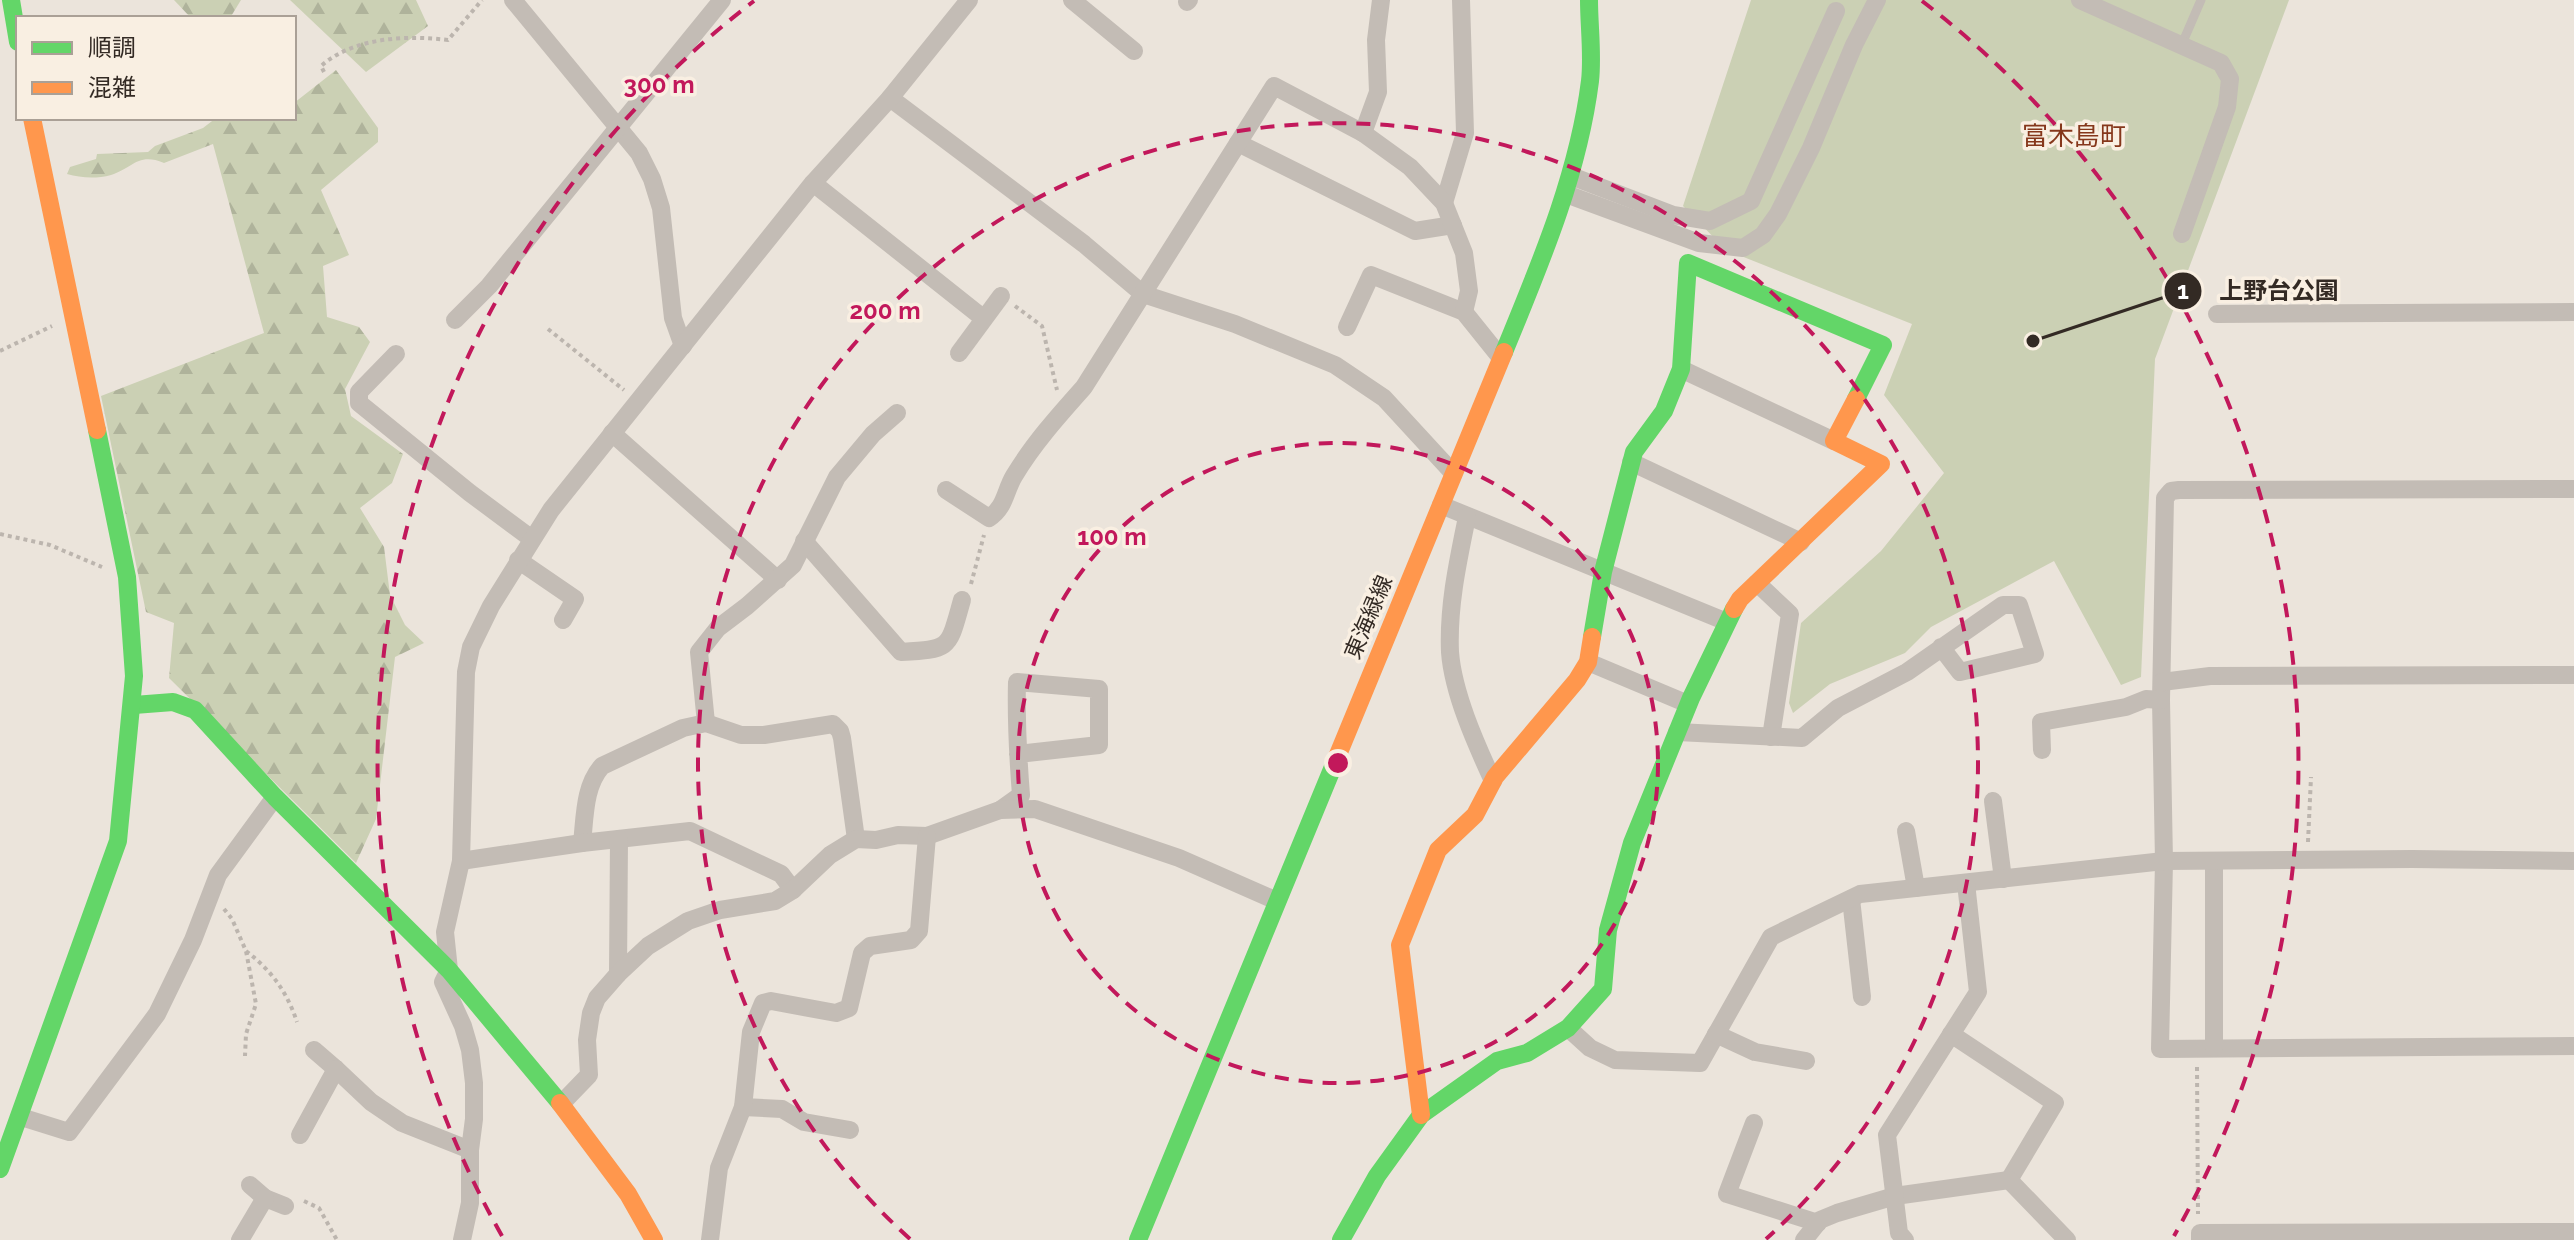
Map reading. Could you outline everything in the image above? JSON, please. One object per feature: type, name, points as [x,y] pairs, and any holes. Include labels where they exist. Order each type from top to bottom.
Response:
[{"type":"street","points":[[11,0],[16,30]]},
{"type":"street","points":[[513,0],[639,153],[652,179],[661,208],[673,318],[683,346]]},
{"type":"street","points":[[455,320],[489,286],[722,0]]},
{"type":"street","points":[[462,1240],[470,1203],[474,1095],[470,1050],[443,982],[449,970],[445,932],[461,861],[466,672],[471,647],[491,606],[551,510],[813,183],[890,98],[969,0]]},
{"type":"street","points":[[1072,0],[1134,51]]},
{"type":"street","points":[[1363,133],[1378,92],[1376,40],[1381,0]]},
{"type":"street","points":[[1444,203],[1465,133],[1461,0]]},
{"type":"street","name":"東海緑線","points":[[1138,1240],[1441,505],[1569,185],[1590,79],[1589,0]]},
{"type":"street","points":[[1569,185],[1699,243],[1743,248],[1763,235],[1778,214],[1877,0]]},
{"type":"street","points":[[2080,0],[2221,63],[2230,79],[2222,125],[2182,234]]},
{"type":"street","points":[[1569,185],[1673,215],[1710,221],[1751,201],[1836,11]]},
{"type":"street","points":[[946,490],[989,518],[999,512],[1013,477],[1084,387],[1274,86],[1363,133],[1410,167],[1444,203],[1464,253],[1469,291],[1464,312]]},
{"type":"street","points":[[890,98],[1084,244],[1143,294],[1235,324],[1335,365],[1384,398],[1453,473]]},
{"type":"street","points":[[0,1169],[118,841],[134,705],[125,566],[32,120]]},
{"type":"street","points":[[1238,143],[1415,231],[1453,225]]},
{"type":"street","points":[[813,183],[983,318]]},
{"type":"street","points":[[1421,1115],[1400,945],[1438,850],[1475,815],[1493,781],[1577,680],[1588,662],[1603,572],[1634,452],[1664,411],[1681,369],[1688,263],[1883,345],[1834,441]]},
{"type":"street","points":[[1347,327],[1371,275],[1464,312],[1501,358]]},
{"type":"street","points":[[959,353],[1001,296]]},
{"type":"street","points":[[2217,314],[2574,312]]},
{"type":"street","points":[[396,354],[359,392],[359,403],[532,539]]},
{"type":"street","points":[[1341,1240],[1377,1176],[1421,1115],[1497,1061],[1527,1053],[1568,1028],[1603,989],[1603,957],[1628,852],[1688,704],[1727,622],[1740,599],[1881,464],[1681,369]]},
{"type":"street","points":[[706,723],[699,652],[718,628],[793,565],[837,477],[873,434],[897,413]]},
{"type":"street","points":[[612,433],[778,580]]},
{"type":"street","points":[[1631,462],[1801,542]]},
{"type":"street","points":[[2574,489],[2171,491],[2165,498],[2160,1049],[2574,1046]]},
{"type":"street","points":[[1441,505],[1727,622]]},
{"type":"street","points":[[1467,517],[1452,598],[1450,654],[1468,726],[1493,781]]},
{"type":"street","points":[[804,541],[901,652],[938,650],[951,641],[962,600]]},
{"type":"street","points":[[518,560],[575,599],[563,620]]},
{"type":"street","points":[[1757,583],[1790,614],[1771,737]]},
{"type":"street","points":[[1677,732],[1802,738],[1838,708],[1907,672],[1941,647],[2003,605],[2019,605],[2035,654],[1960,672],[1941,647]]},
{"type":"street","points":[[1588,662],[1688,704]]},
{"type":"street","points":[[2042,750],[2041,722],[2126,707],[2162,691],[2210,676],[2574,675]]},
{"type":"street","points":[[561,1104],[589,1075],[587,1040],[597,998],[648,946],[688,921],[720,910],[775,901],[793,890],[830,855],[856,839],[927,836],[1000,810],[1021,795],[1018,754],[1017,682],[1099,689],[1099,745],[1018,754]]},
{"type":"street","points":[[134,705],[173,702],[195,710],[275,797],[449,970],[561,1104],[628,1194],[654,1240]]},
{"type":"street","points":[[582,843],[589,790],[594,775],[602,766],[683,728],[706,723],[741,735],[764,735],[833,724],[842,738],[856,839]]},
{"type":"street","points":[[21,1117],[69,1132],[157,1014],[193,940],[218,875],[275,797]]},
{"type":"street","points":[[1993,801],[2003,879]]},
{"type":"street","points":[[1000,810],[1035,809],[1179,858],[1277,901]]},
{"type":"street","points":[[461,861],[690,831],[781,874],[793,890]]},
{"type":"street","points":[[1906,831],[1916,888]]},
{"type":"street","points":[[710,1240],[719,1168],[743,1107],[751,1032],[763,1003],[771,1001],[836,1013],[849,1008],[862,953],[870,946],[911,940],[919,931],[927,836]]},
{"type":"street","points":[[618,974],[619,839]]},
{"type":"street","points":[[1568,1028],[1590,1048],[1615,1060],[1700,1063],[1771,937],[1860,894],[2164,861],[2574,861]]},
{"type":"street","points":[[2205,1048],[2214,861]]},
{"type":"street","points":[[1905,1240],[1899,1233],[1887,1135],[1978,992],[1966,883]]},
{"type":"street","points":[[1851,899],[1862,997]]},
{"type":"street","points":[[1716,1034],[1755,1052],[1806,1061]]},
{"type":"street","points":[[1951,1034],[2055,1103],[2009,1180]]},
{"type":"street","points":[[314,1050],[371,1102],[402,1123],[470,1150]]},
{"type":"street","points":[[300,1135],[336,1069]]},
{"type":"street","points":[[743,1107],[782,1109],[804,1122],[850,1130]]},
{"type":"street","points":[[1754,1123],[1727,1194],[1818,1223]]},
{"type":"street","points":[[1804,1240],[1818,1223],[1837,1213],[1895,1196],[2009,1180]]},
{"type":"street","points":[[2009,1180],[2067,1240]]},
{"type":"street","points":[[250,1185],[265,1198],[285,1206]]},
{"type":"street","points":[[240,1240],[265,1198]]},
{"type":"street","points":[[2200,1240],[2200,1233],[2574,1232]]},
{"type":"lane","points":[[2182,44],[2201,0]]},
{"type":"path","points":[[324,72],[321,66],[329,59],[374,42],[403,37],[448,40],[482,0]]},
{"type":"path","points":[[1001,296],[1042,326],[1062,412]]},
{"type":"path","points":[[0,351],[54,325],[74,319]]},
{"type":"path","points":[[548,329],[639,401]]},
{"type":"path","points":[[962,600],[968,593],[989,518]]},
{"type":"path","points":[[0,534],[50,545],[103,567],[125,566]]},
{"type":"path","points":[[2307,860],[2311,777]]},
{"type":"path","points":[[208,900],[226,911],[232,919],[246,951],[256,1010],[246,1034],[245,1056]]},
{"type":"path","points":[[246,951],[288,995],[297,1022]]},
{"type":"path","points":[[2198,1218],[2205,1048]]},
{"type":"path","points":[[285,1206],[291,1201],[308,1201],[319,1208],[337,1240]]},
{"type":"green space","points":[[174,0],[241,0],[231,16],[189,16]]},
{"type":"green space","points":[[290,0],[416,0],[428,26],[366,72]]},
{"type":"green space","points":[[1751,0],[2289,0],[2155,359],[2141,677],[2121,685],[2054,561],[1931,627],[1905,653],[1830,684],[1793,713],[1789,703],[1801,623],[1881,551],[1944,473],[1884,395],[1912,324],[1726,250],[1683,206]]},
{"type":"green space","points":[[336,70],[378,128],[378,142],[321,190],[349,255],[323,266],[327,317],[359,327],[370,342],[345,389],[351,416],[403,454],[392,483],[360,508],[384,547],[390,595],[405,625],[424,643],[395,657],[376,819],[356,863],[169,678],[174,623],[146,612],[101,396],[264,333],[213,144],[164,163],[142,160],[105,176],[89,178],[67,174],[70,167],[96,159],[97,154],[148,152],[155,146],[203,128],[213,120],[296,120],[296,101]]},
{"type":"traffic: fast","points":[[11,0],[16,30]]},
{"type":"traffic: fast","points":[[1504,352],[1556,219],[1577,151],[1591,71],[1589,0]]},
{"type":"traffic: fast","points":[[1592,637],[1603,572],[1634,452],[1664,411],[1681,369],[1688,263],[1883,345],[1856,399]]},
{"type":"traffic: fast","points":[[0,1169],[118,841],[134,676],[127,577],[97,430]]},
{"type":"traffic: fast","points":[[1341,1240],[1377,1176],[1421,1115],[1497,1061],[1527,1053],[1568,1028],[1603,989],[1608,930],[1632,843],[1691,698],[1734,609]]},
{"type":"traffic: fast","points":[[134,705],[173,702],[195,710],[275,797],[449,970],[560,1103]]},
{"type":"traffic: fast","points":[[1138,1240],[1335,762]]},
{"type":"traffic: slow","points":[[32,120],[97,430]]},
{"type":"traffic: slow","points":[[1335,762],[1504,352]]},
{"type":"traffic: slow","points":[[1734,609],[1740,599],[1881,464],[1834,441],[1856,399]]},
{"type":"traffic: slow","points":[[1421,1115],[1400,945],[1438,850],[1475,815],[1495,777],[1577,680],[1588,662],[1592,637]]},
{"type":"traffic: slow","points":[[560,1103],[628,1194],[654,1240]]},
{"type":"place","name":"上野台公園","points":[[2033,341]]},
{"type":"district","name":"富木島町","points":[[2074,136]]}]
